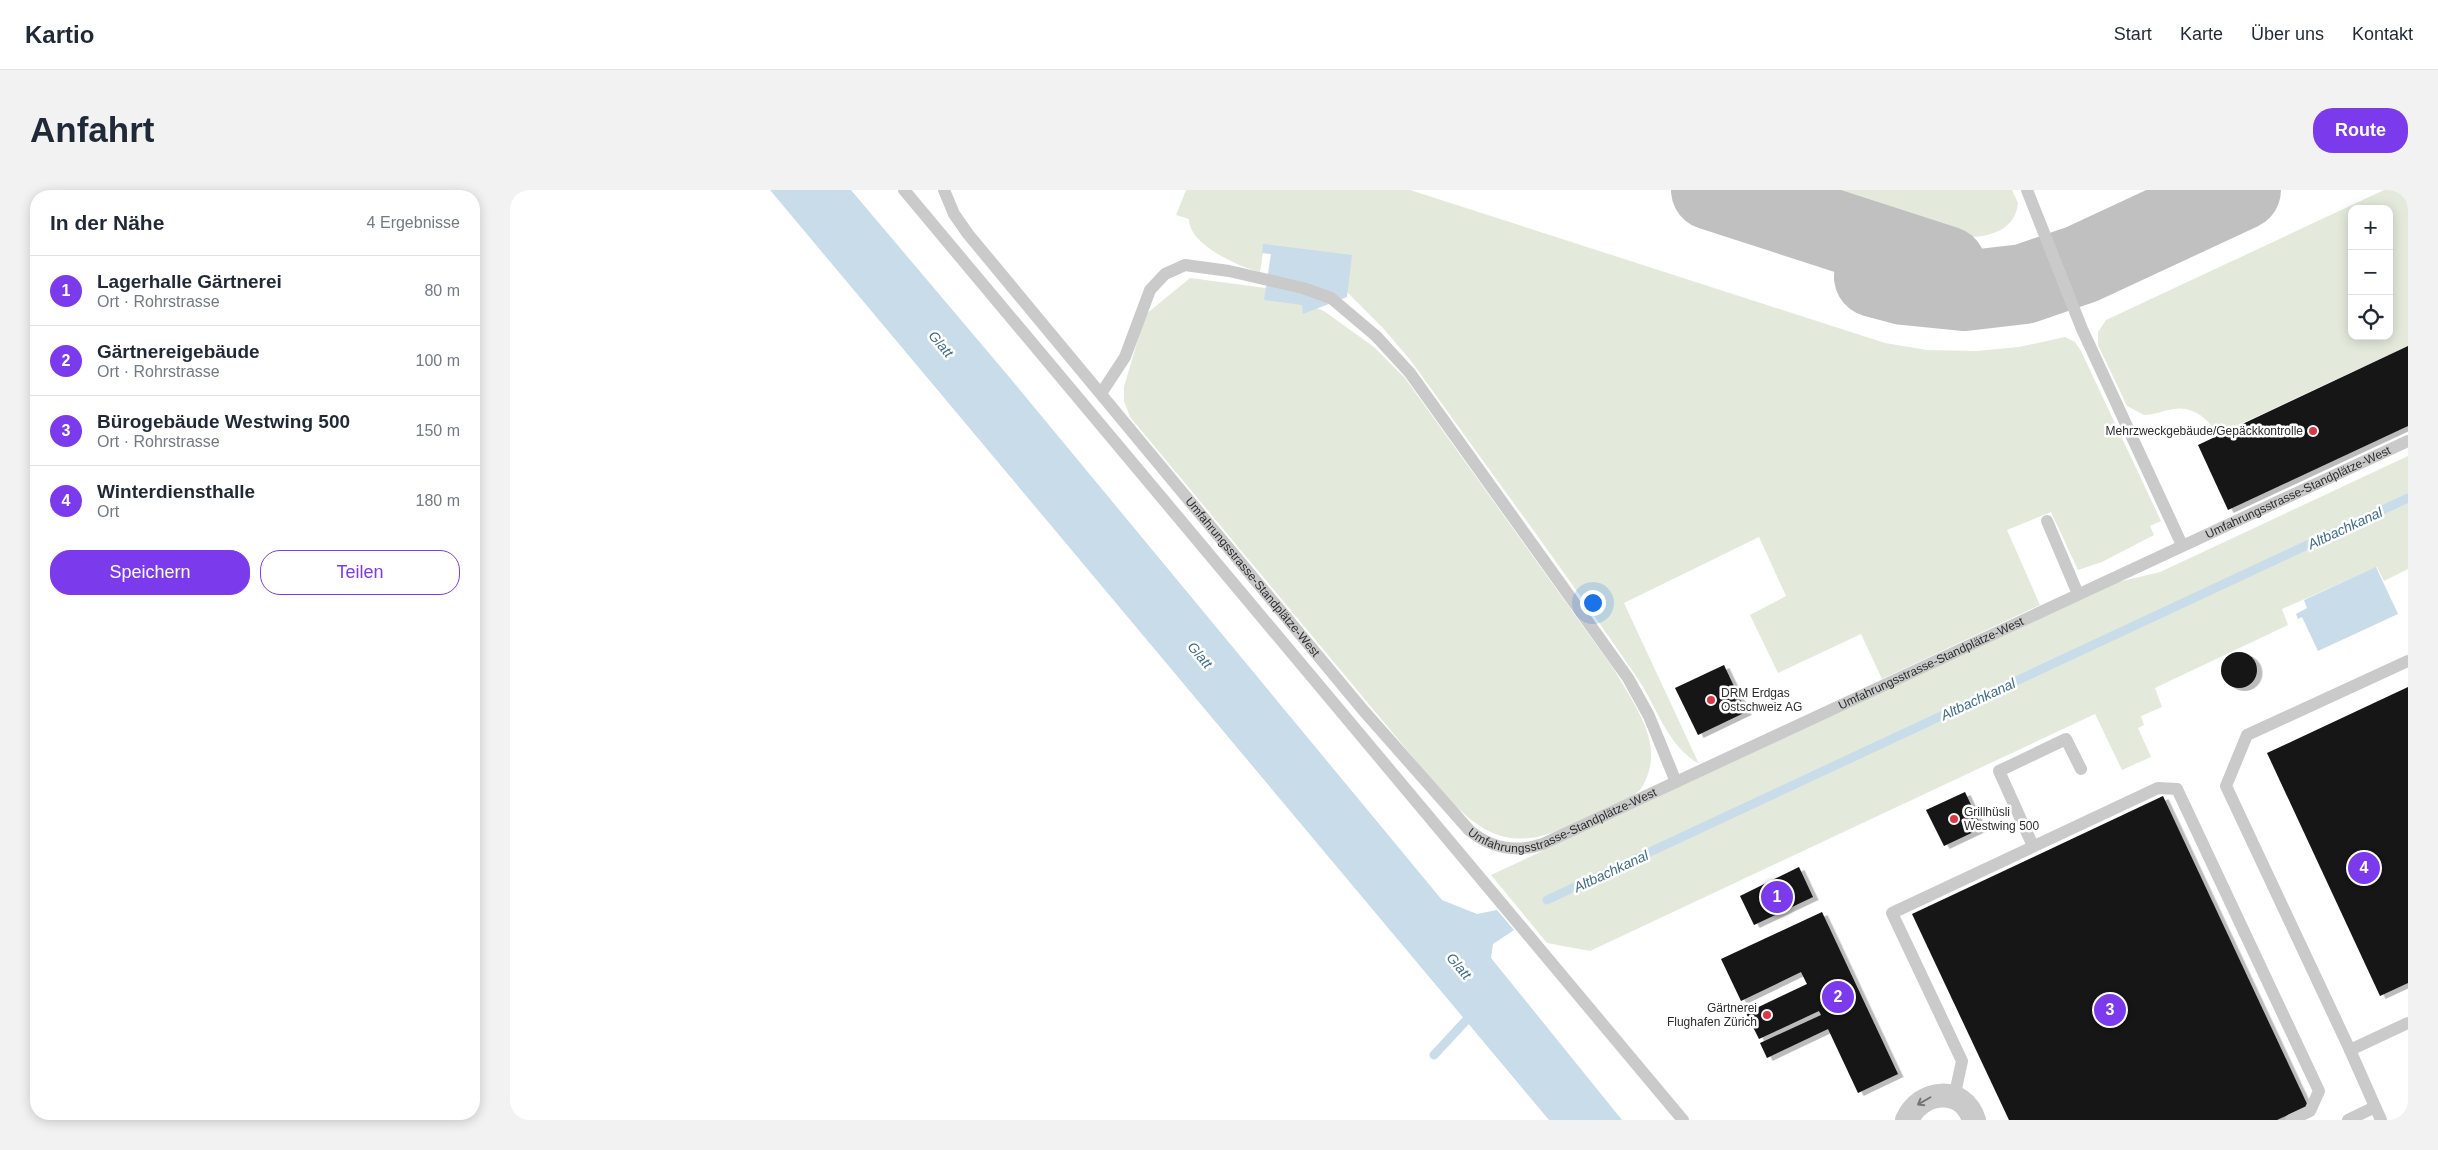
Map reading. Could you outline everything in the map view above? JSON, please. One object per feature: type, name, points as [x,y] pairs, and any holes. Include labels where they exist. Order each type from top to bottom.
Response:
[{"type":"street","points":[[1907,1120],[1919,1102],[1930,1097],[1942,1095],[1954,1098],[1965,1105],[1974,1120]]},
{"type":"lane","points":[[904,190],[1500,899],[1683,1120]]},
{"type":"lane","name":"Umfahrungsstrasse-Standplätze-West","points":[[944,190],[954,214],[968,234],[1102,392],[1363,710],[1476,836],[1493,845],[1506,848],[1534,847],[2408,441]]},
{"type":"lane","points":[[2027,190],[2082,329],[2182,545]]},
{"type":"lane","points":[[1102,392],[1124,357],[1148,294],[1161,277],[1172,269],[1185,265],[1218,268],[1302,288],[1331,298],[1376,336],[1410,373],[1628,678],[1649,716],[1676,782]]},
{"type":"lane","points":[[2048,521],[2078,594]]},
{"type":"lane","points":[[2381,1120],[2226,786],[2247,735],[2408,661]]},
{"type":"lane","points":[[2033,846],[1999,771],[2066,739],[2081,769]]},
{"type":"lane","points":[[1954,1098],[1962,1061],[1892,913],[2158,788],[2177,790],[2319,1091],[2310,1111],[2291,1120]]},
{"type":"lane","points":[[2350,1050],[2408,1023]]},
{"type":"lane","points":[[2348,1120],[2375,1107]]},
{"type":"green space","points":[[1186,190],[1410,190],[1885,343],[1927,350],[1976,351],[2019,347],[2065,337],[2075,342],[2081,351],[2161,521],[2150,526],[2154,535],[2102,562],[2078,570],[2051,512],[2007,530],[2040,605],[1882,679],[1861,634],[1778,673],[1750,615],[1786,596],[1759,537],[1624,603],[1699,764],[1688,756],[1671,737],[1638,679],[1582,599],[1411,361],[1383,328],[1336,281],[1281,255],[1263,253],[1260,272],[1228,260],[1216,253],[1197,237],[1191,228],[1189,219],[1176,215]]},
{"type":"green space","points":[[1801,190],[2012,190],[2018,203],[2010,223],[1993,233],[1969,237],[1911,230],[1841,209],[1843,204]]},
{"type":"green space","points":[[2384,190],[2408,190],[2408,346],[2217,435],[2205,419],[2188,410],[2175,409],[2144,415],[2127,406],[2098,345],[2098,332],[2106,320],[2348,207],[2348,340],[2393,340],[2393,205],[2352,205]]},
{"type":"green space","points":[[1190,278],[1266,288],[1324,311],[1374,347],[1405,378],[1613,668],[1630,697],[1647,731],[1651,751],[1649,771],[1643,786],[1637,793],[1573,825],[1546,835],[1519,839],[1494,834],[1475,823],[1436,785],[1130,417],[1124,401],[1124,387],[1145,315]]},
{"type":"green space","points":[[2408,456],[2408,569],[2384,581],[2377,567],[2282,609],[2288,625],[2155,688],[2162,707],[2141,716],[2144,725],[2138,728],[2151,757],[2122,770],[2095,714],[1590,951],[1547,943],[1491,875],[2118,582],[2160,572]]},
{"type":"water","name":"Glatt","points":[[770,190],[851,190],[1010,378],[1442,900],[1477,914],[1497,910],[1514,930],[1493,944],[1491,958],[1622,1120],[1549,1120]]},
{"type":"water","points":[[1263,244],[1352,255],[1347,297],[1303,314],[1302,305],[1264,300],[1271,254],[1262,253]]},
{"type":"water","points":[[2376,567],[2398,614],[2318,651],[2302,617],[2298,619],[2296,614],[2307,608],[2304,600]]},
{"type":"building","name":"Mehrzweckgebäude/Gepäckkontrolle","points":[[2408,346],[2408,426],[2228,510],[2198,445]]},
{"type":"building","points":[[2239,652],[2246,653],[2252,657],[2256,663],[2256,677],[2252,683],[2246,687],[2239,688],[2232,687],[2226,683],[2222,677],[2221,670],[2222,663],[2226,657],[2232,653]]},
{"type":"building","name":"DRM Erdgas Ostschweiz AG","points":[[1724,665],[1746,712],[1698,735],[1675,688]]},
{"type":"building","points":[[2408,687],[2408,983],[2380,996],[2267,753]]},
{"type":"building","name":"Grillhüsli Westwing 500","points":[[1965,792],[1982,828],[1944,846],[1926,810]]},
{"type":"building","points":[[2163,796],[2308,1106],[2277,1120],[2009,1120],[1912,914]]},
{"type":"building","points":[[1799,867],[1813,897],[1754,925],[1740,896]]},
{"type":"building","points":[[1822,912],[1898,1074],[1858,1093],[1828,1029],[1767,1058],[1760,1043],[1821,1015],[1819,1011],[1759,1039],[1746,1013],[1807,984],[1801,972],[1741,1001],[1721,959]]},
{"type":"waterway","name":"Altbachkanal","points":[[1547,900],[2408,498]]},
{"type":"waterway","points":[[1434,1055],[1473,1013]]},
{"type":"taxiway","points":[[1711,190],[1946,266]]},
{"type":"taxiway","points":[[1874,277],[1904,285],[1964,291],[2024,284],[2082,264],[2241,190]]},
{"type":"place","name":"Mehrzweckgebäude/Gepäckkontrolle","points":[[2313,431]]},
{"type":"place","name":"DRM Erdgas Ostschweiz AG","points":[[1711,700]]},
{"type":"place","name":"Grillhüsli Westwing 500","points":[[1954,819]]},
{"type":"place","name":"Winterdiensthalle","points":[[2364,868]]},
{"type":"place","name":"Lagerhalle Gärtnerei","points":[[1777,897]]},
{"type":"place","name":"Gärtnereigebäude","points":[[1838,997]]},
{"type":"place","name":"Bürogebäude Westwing 500","points":[[2110,1010]]},
{"type":"place","name":"Gärtnerei Flughafen Zürich","points":[[1767,1015]]}]
